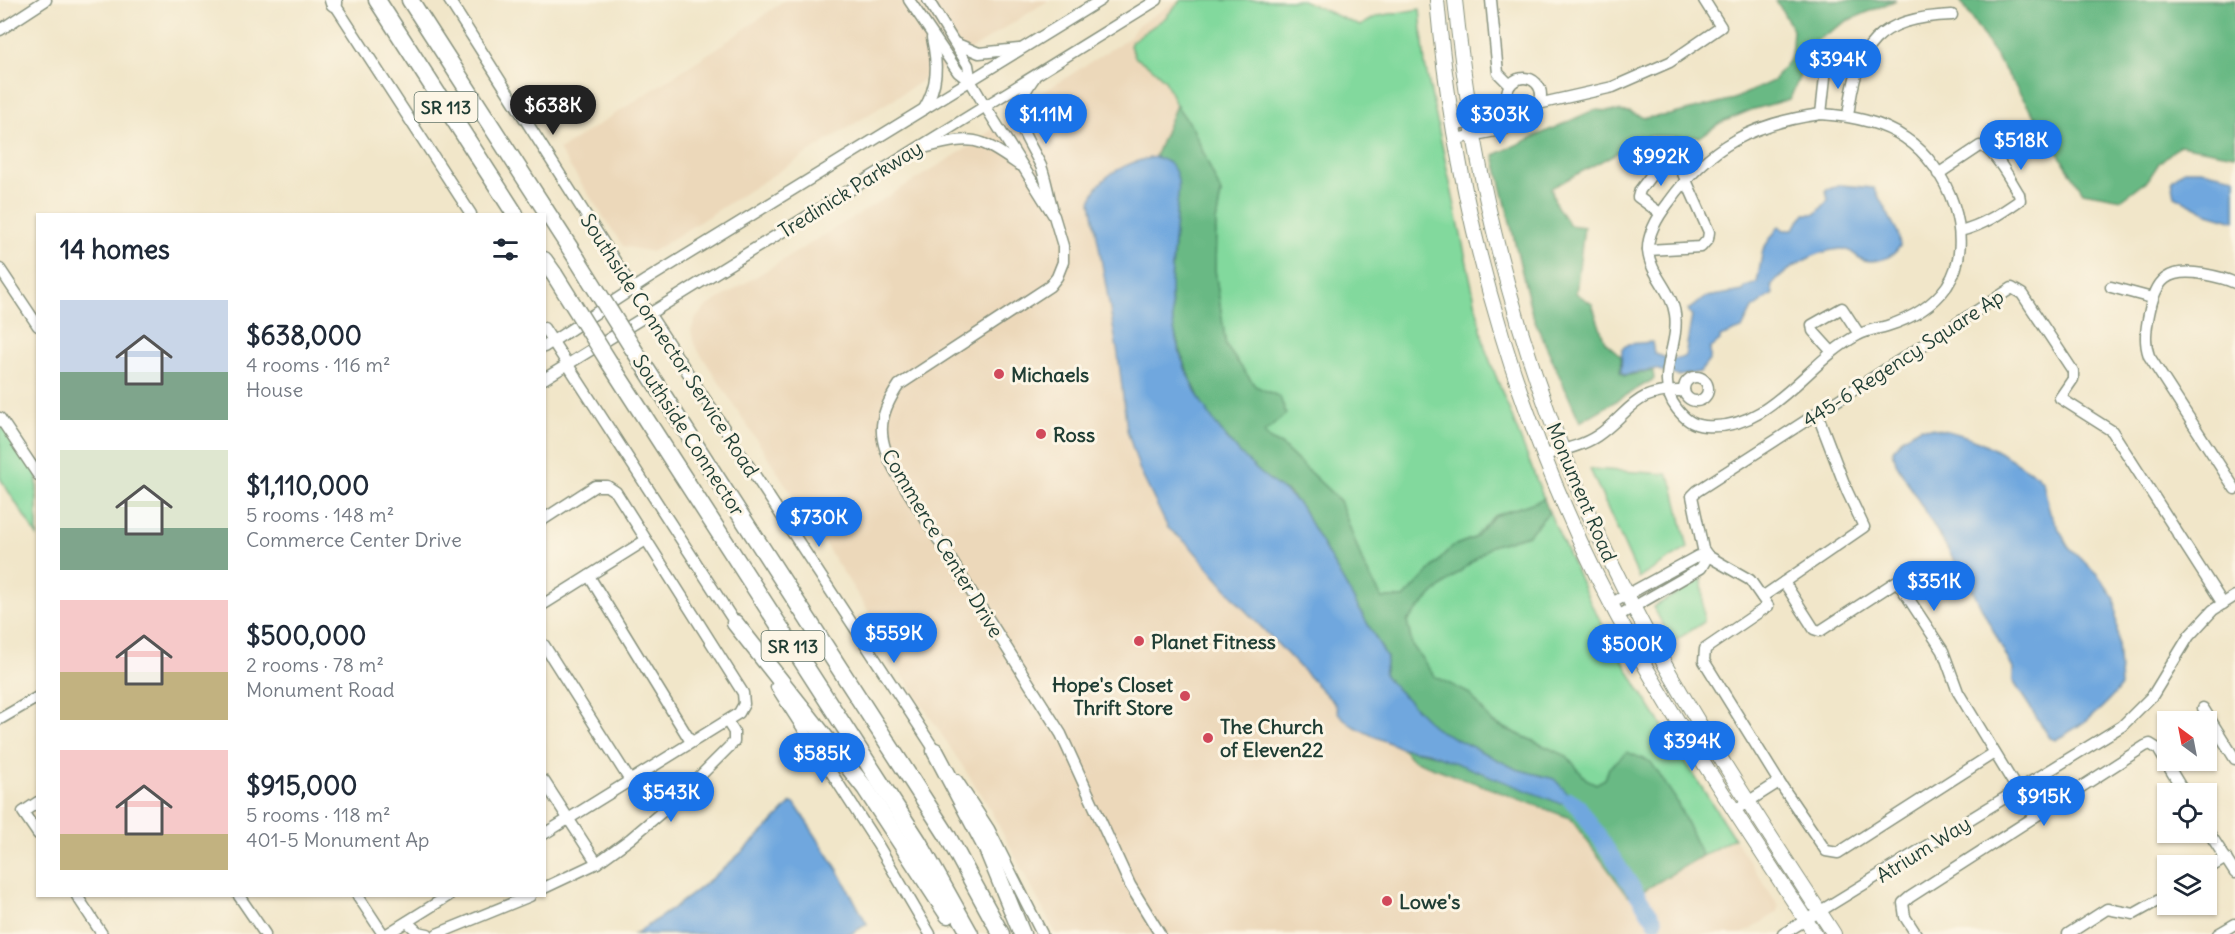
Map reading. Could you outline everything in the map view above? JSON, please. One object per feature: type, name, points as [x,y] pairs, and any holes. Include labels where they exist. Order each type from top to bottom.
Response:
[{"type":"highway","name":"SR 113","points":[[377,0],[514,213]]},
{"type":"highway","name":"Southside Connector","points":[[410,0],[947,834],[1001,934]]},
{"type":"highway","name":"Southside Connector","points":[[549,267],[918,841],[970,934]]},
{"type":"highway","points":[[735,623],[865,788],[928,881],[959,934]]},
{"type":"highway","points":[[935,751],[987,849],[1022,934]]},
{"type":"main road","name":"Monument Road","points":[[1437,0],[1453,125],[1488,285],[1521,391],[1544,455],[1615,610],[1672,711],[1815,934]]},
{"type":"main road","name":"Monument Road","points":[[1455,0],[1473,137],[1496,240],[1514,311],[1562,450],[1631,601],[1669,671],[1834,934]]},
{"type":"street","points":[[0,30],[46,0]]},
{"type":"street","name":"Southside Connector Service Road","points":[[449,0],[633,289],[935,751],[966,791],[989,829],[1042,934]]},
{"type":"street","name":"Commerce Center Drive","points":[[909,0],[958,72],[971,82]]},
{"type":"street","name":"Commerce Center Drive","points":[[928,0],[968,65],[971,82],[1054,216],[1063,246],[1063,262],[1057,277],[1050,286],[899,385],[890,397],[881,420],[882,446],[897,474],[1061,734],[1130,885],[1160,934]]},
{"type":"street","name":"Tredinick Parkway","points":[[549,344],[633,289],[1101,0]]},
{"type":"street","name":"Tredinick Parkway","points":[[546,378],[1157,0]]},
{"type":"street","points":[[1491,0],[1498,73],[1510,85]]},
{"type":"street","points":[[1453,125],[1500,120],[1517,110],[1530,111],[1538,104],[1613,87],[1670,62],[1721,27],[1704,0]]},
{"type":"street","points":[[333,1],[470,213]]},
{"type":"street","points":[[1848,116],[1856,68],[1882,34],[1902,22],[1931,16],[1952,15]]},
{"type":"street","points":[[923,111],[933,93],[937,76],[930,32]]},
{"type":"street","points":[[955,43],[979,52],[1023,48]]},
{"type":"street","points":[[1821,114],[1826,68],[1830,60],[1856,68]]},
{"type":"street","points":[[1038,74],[1022,95],[1017,115],[1022,131],[1042,170],[1054,216]]},
{"type":"street","points":[[1517,110],[1507,95],[1510,85],[1524,78],[1534,81],[1541,94],[1538,104]]},
{"type":"street","points":[[1456,140],[1505,129],[1517,110]]},
{"type":"street","points":[[1821,114],[1848,116],[1883,126],[1907,139],[1922,152],[1938,174],[1947,192],[1960,231],[1954,273],[1936,299],[1905,319],[1859,334],[1832,352],[1790,391],[1745,420],[1727,424],[1694,424],[1683,417],[1673,404],[1667,390],[1666,373],[1676,325],[1675,311],[1652,267],[1648,240],[1660,213],[1685,179],[1707,158],[1742,135],[1772,123],[1821,114]]},
{"type":"street","points":[[915,149],[958,139],[977,139],[1024,168]]},
{"type":"street","points":[[1938,174],[1980,146],[1986,147],[1993,152],[2019,194],[2019,200],[1995,217],[1960,231]]},
{"type":"street","points":[[1648,250],[1701,247],[1708,239],[1709,232],[1690,195],[1685,179],[1673,161],[1662,161],[1640,190],[1638,197],[1660,213]]},
{"type":"street","points":[[0,268],[36,323]]},
{"type":"street","points":[[2235,283],[2220,277],[2185,271],[2176,272],[2160,283],[2152,298],[2145,339],[2149,356],[2235,489]]},
{"type":"street","points":[[2111,287],[2152,298]]},
{"type":"street","name":"445-6 Regency Square Ap","points":[[1708,556],[1703,549],[1692,496],[1697,490],[2012,288],[2022,294],[2073,371],[2073,379],[2060,398],[2112,431],[2223,604]]},
{"type":"street","points":[[1832,352],[1812,331],[1812,325],[1842,308],[1859,334]]},
{"type":"street","points":[[549,344],[568,365],[735,623],[878,845],[930,934]]},
{"type":"street","points":[[1544,455],[1594,438],[1629,406],[1667,390],[1684,391]]},
{"type":"street","points":[[1817,413],[1846,491],[1864,527],[1784,582],[1765,602],[1713,641],[1703,654],[1704,661],[1779,783],[1826,851],[1838,853],[1994,753]]},
{"type":"street","points":[[0,418],[36,473]]},
{"type":"street","points":[[546,518],[595,486],[607,486],[616,492],[743,693],[744,704],[739,713],[727,721],[629,779],[546,833]]},
{"type":"street","points":[[546,603],[646,540]]},
{"type":"street","points":[[1631,601],[1666,574],[1698,556],[1708,556],[1750,580],[1765,602]]},
{"type":"street","points":[[1615,610],[1631,601],[1672,585],[1701,568],[1708,556]]},
{"type":"street","points":[[1666,574],[1672,585]]},
{"type":"street","points":[[589,576],[691,742]]},
{"type":"street","points":[[1784,582],[1814,629],[1820,631],[1897,581],[1942,651],[1958,692],[2018,790]]},
{"type":"street","name":"Atrium Way","points":[[1783,934],[1821,914],[2122,726],[2153,695],[2189,636],[2223,604],[2235,596]]},
{"type":"street","points":[[546,648],[629,779]]},
{"type":"street","points":[[0,719],[36,698]]},
{"type":"street","points":[[2203,708],[2235,759]]},
{"type":"street","points":[[546,887],[597,863],[676,800],[734,742],[734,732],[727,721]]},
{"type":"street","points":[[1917,934],[1902,909],[1903,903],[1910,897],[2145,746],[2150,744],[2158,749],[2178,783]]},
{"type":"street","points":[[1735,810],[1779,783]]},
{"type":"street","points":[[546,785],[597,863]]},
{"type":"street","points":[[36,803],[23,812],[36,831]]},
{"type":"street","points":[[2216,843],[2235,873]]},
{"type":"street","points":[[2217,863],[2226,858]]},
{"type":"street","points":[[78,897],[102,934]]},
{"type":"street","points":[[240,897],[265,934]]},
{"type":"street","points":[[359,897],[382,934]]},
{"type":"street","points":[[387,934],[444,897]]},
{"type":"street","points":[[437,934],[528,897]]},
{"type":"street","points":[[2068,934],[2108,909],[2134,914],[2157,901]]},
{"type":"street","points":[[407,922],[418,932],[428,934]]},
{"type":"street","points":[[2218,934],[2235,924]]},
{"type":"shaded area","points":[[785,0],[1049,0],[652,252],[623,246],[559,150],[728,41]]},
{"type":"shaded area","points":[[1181,0],[1165,18],[1132,41],[1136,58],[1151,67],[1164,80],[1176,105],[1171,124],[1155,157],[1137,160],[1091,202],[1118,354],[1127,430],[1168,528],[1189,545],[1244,609],[1335,704],[1339,714],[1369,734],[1401,748],[1413,760],[1570,819],[1628,896],[1633,897],[1734,838],[1779,906],[1778,912],[1743,934],[1056,934],[986,802],[875,633],[869,612],[694,344],[691,330],[696,318],[706,307],[972,145],[1026,103],[1130,37],[1137,26]]},
{"type":"green space","points":[[1181,0],[1302,0],[1360,26],[1378,16],[1420,9],[1425,65],[1485,348],[1544,499],[1494,516],[1474,538],[1453,546],[1404,598],[1382,598],[1364,566],[1340,501],[1281,445],[1270,440],[1263,433],[1280,397],[1255,386],[1226,346],[1215,270],[1216,222],[1221,193],[1193,129],[1176,105],[1165,80],[1151,67],[1136,58],[1130,46],[1132,41],[1165,18]]},
{"type":"green space","points":[[1776,0],[1896,0],[1847,21],[1815,41],[1790,99],[1751,110],[1720,123],[1700,137],[1648,136],[1551,188],[1556,205],[1569,225],[1584,227],[1576,293],[1592,304],[1605,342],[1621,356],[1620,373],[1624,376],[1653,371],[1654,379],[1580,422],[1532,314],[1494,155],[1594,110],[1630,112],[1644,118],[1670,115],[1734,99],[1773,81],[1791,57],[1793,30]]},
{"type":"green space","points":[[1960,0],[2235,0],[2235,155],[2180,145],[2159,163],[2148,180],[2122,199],[2083,192]]},
{"type":"green space","points":[[1176,105],[1193,129],[1221,193],[1216,222],[1215,270],[1226,346],[1255,386],[1280,397],[1286,414],[1264,433],[1270,440],[1281,445],[1340,501],[1364,566],[1382,598],[1404,598],[1453,546],[1474,538],[1494,516],[1544,499],[1549,512],[1528,535],[1491,546],[1434,593],[1407,621],[1412,645],[1434,676],[1470,694],[1492,723],[1567,756],[1586,779],[1596,784],[1605,779],[1609,768],[1627,752],[1651,762],[1675,798],[1702,856],[1633,897],[1628,896],[1570,818],[1413,760],[1401,748],[1554,779],[1516,769],[1436,729],[1390,682],[1384,674],[1387,658],[1301,507],[1289,493],[1271,483],[1242,456],[1206,413],[1187,370],[1173,328],[1171,287],[1178,190],[1155,157]]},
{"type":"green space","points":[[0,419],[36,470],[36,534],[0,478]]},
{"type":"green space","points":[[1590,469],[1667,474],[1673,485],[1688,548],[1639,578]]},
{"type":"green space","points":[[1549,512],[1591,604],[1639,689],[1734,838],[1702,856],[1675,798],[1609,768],[1605,779],[1596,784],[1586,779],[1567,756],[1492,722],[1470,694],[1434,676],[1412,645],[1407,621],[1434,593],[1491,546],[1528,535]]},
{"type":"green space","points":[[1702,579],[1704,622],[1673,642],[1653,607]]},
{"type":"water","points":[[1155,157],[1170,164],[1178,183],[1171,286],[1172,315],[1185,368],[1203,405],[1241,455],[1301,507],[1387,658],[1384,674],[1390,682],[1436,729],[1516,769],[1554,779],[1572,798],[1569,802],[1559,803],[1428,752],[1401,748],[1351,725],[1339,714],[1335,704],[1244,609],[1189,545],[1168,528],[1140,471],[1127,430],[1118,354],[1091,202],[1094,192],[1107,177],[1126,166]]},
{"type":"water","points":[[2184,170],[2201,170],[2235,177],[2235,221],[2208,213],[2175,196],[2172,180]]},
{"type":"water","points":[[1841,185],[1874,188],[1898,233],[1900,246],[1893,254],[1884,259],[1869,261],[1847,250],[1831,250],[1793,267],[1771,286],[1773,294],[1752,309],[1742,329],[1720,337],[1720,341],[1710,349],[1710,359],[1700,372],[1678,376],[1655,369],[1624,375],[1621,372],[1622,349],[1628,344],[1652,342],[1654,353],[1658,355],[1674,359],[1685,356],[1692,316],[1688,310],[1706,297],[1743,291],[1745,287],[1757,283],[1763,249],[1779,226],[1784,230],[1792,230],[1805,214],[1816,214],[1828,200],[1826,190]]},
{"type":"water","points":[[1921,427],[1969,437],[1996,450],[2038,476],[2043,482],[2050,513],[2070,548],[2098,575],[2115,599],[2121,686],[2091,717],[2055,740],[2050,738],[2013,681],[2013,669],[1974,593],[1896,463],[1893,450],[1902,438]]},
{"type":"water","points":[[791,803],[795,804],[838,870],[867,924],[851,934],[635,934],[718,873]]},
{"type":"waterway","points":[[1570,800],[1579,807],[1655,921]]},
{"type":"place","name":"Michaels","points":[[999,374]]},
{"type":"place","name":"Ross","points":[[1041,434]]},
{"type":"place","name":"Planet Fitness","points":[[1139,641]]},
{"type":"place","name":"Hope's Closet Thrift Store","points":[[1185,696]]},
{"type":"place","name":"The Church of Eleven22","points":[[1208,738]]},
{"type":"place","name":"Lowe's","points":[[1387,901]]}]
